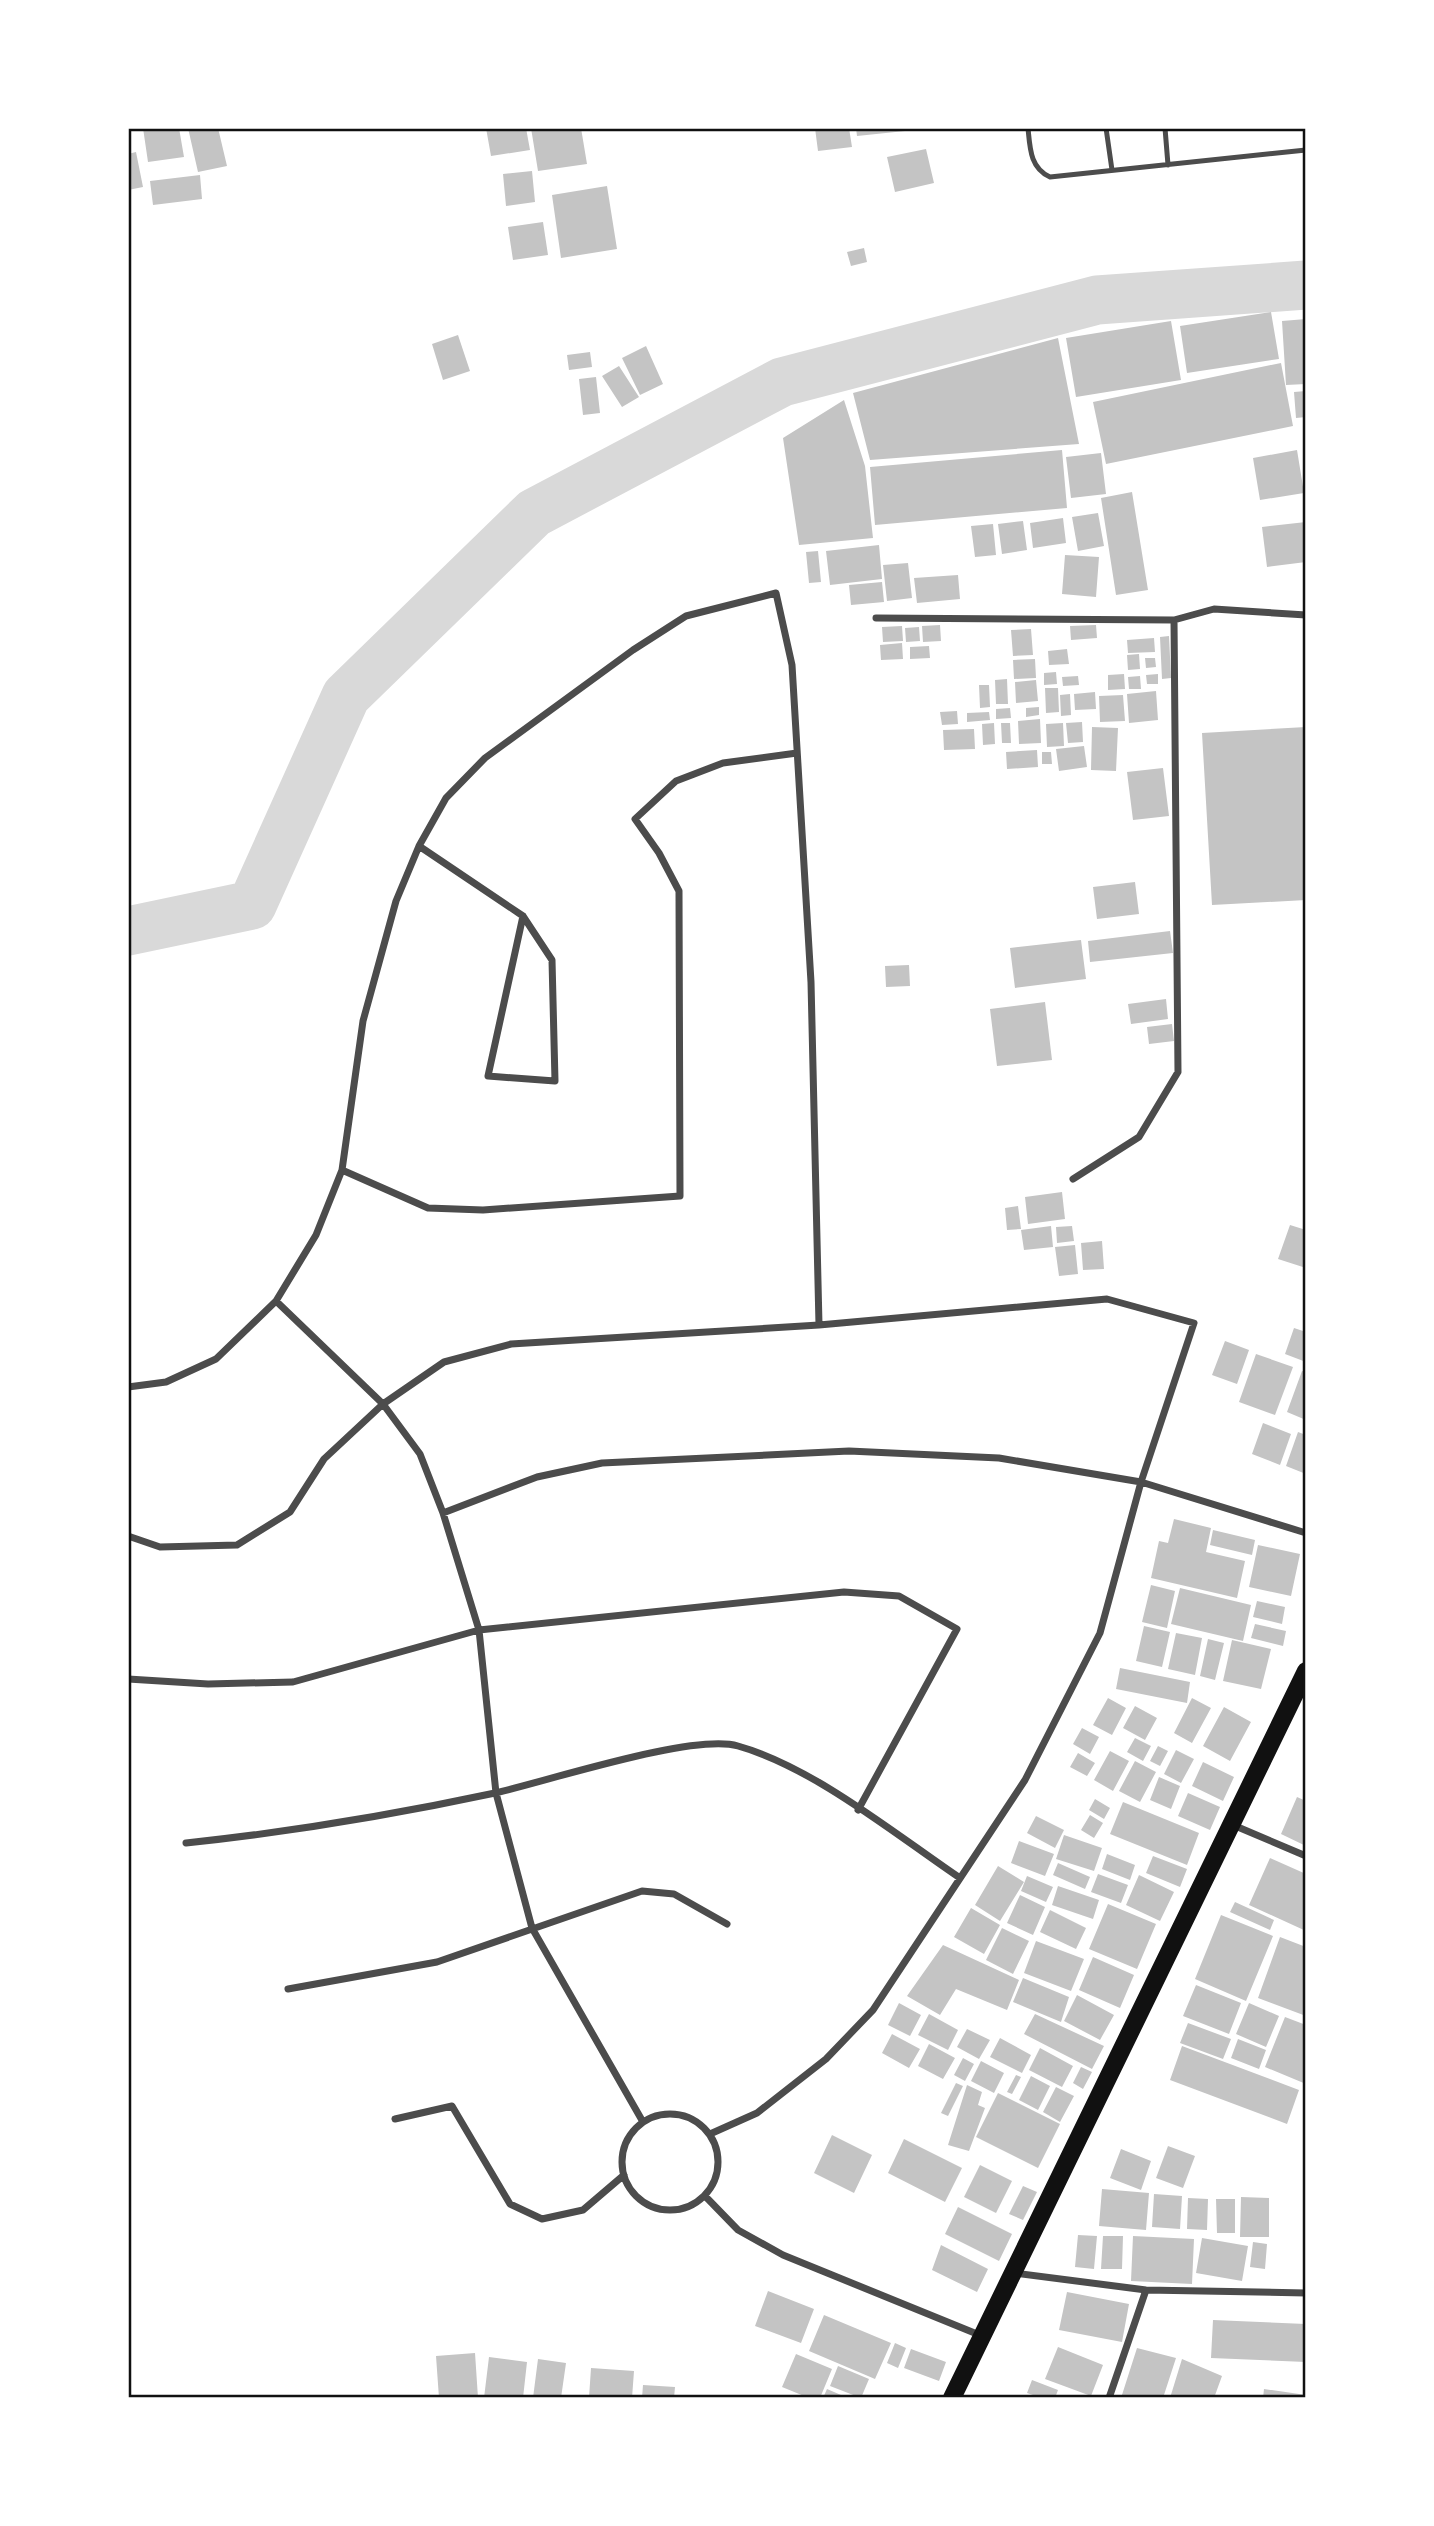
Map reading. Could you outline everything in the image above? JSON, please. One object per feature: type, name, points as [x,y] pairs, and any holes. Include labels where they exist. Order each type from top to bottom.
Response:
[{"type":"main road","points":[[952,2398],[1306,1671]]},
{"type":"street","points":[[128,1387],[166,1382],[216,1359],[275,1301],[316,1235],[342,1170],[363,1021],[396,901],[419,846],[446,798],[485,758],[633,650],[687,616],[776,593],[792,665],[811,982],[819,1325]]},
{"type":"street","points":[[876,618],[1174,620],[1214,609],[1306,615]]},
{"type":"street","points":[[1073,1179],[1139,1137],[1178,1072],[1174,620]]},
{"type":"street","points":[[342,1170],[428,1208],[482,1210],[680,1196],[679,891],[659,853],[635,819],[676,781],[723,763],[797,753]]},
{"type":"street","points":[[419,846],[523,916],[552,960],[555,1081],[488,1076],[523,916]]},
{"type":"street","points":[[128,1536],[160,1547],[237,1545],[290,1512],[324,1459],[383,1404],[444,1362],[511,1344],[819,1325],[1107,1299],[1194,1323],[1141,1482],[1100,1633],[1025,1780],[873,2010],[826,2059],[757,2113],[710,2134]]},
{"type":"street","points":[[275,1301],[383,1404],[420,1454],[443,1513],[479,1630],[496,1793],[532,1928],[643,2122]]},
{"type":"street","points":[[443,1513],[537,1477],[602,1463],[835,1452],[999,1458],[1141,1482],[1306,1533]]},
{"type":"street","points":[[128,1679],[208,1684],[293,1682],[479,1630],[844,1592],[899,1596],[957,1629],[858,1810]]},
{"type":"street","points":[[186,1843],[327,1826],[496,1793],[686,1746],[735,1745],[789,1763],[960,1878]]},
{"type":"street","points":[[1233,1825],[1306,1856]]},
{"type":"street","points":[[288,1989],[437,1962],[642,1891],[674,1894],[727,1924]]},
{"type":"street","points":[[395,2119],[452,2106],[510,2204],[541,2219],[583,2210],[624,2175]]},
{"type":"street","points":[[656,2116],[686,2116],[699,2123],[710,2134],[717,2149],[719,2166],[715,2182],[705,2196],[691,2206],[676,2210],[659,2209],[644,2202],[631,2191],[624,2175],[625,2146],[643,2122],[656,2116]]},
{"type":"street","points":[[705,2196],[738,2230],[783,2255],[982,2336]]},
{"type":"street","points":[[1013,2273],[1146,2290],[1306,2293]]},
{"type":"street","points":[[1109,2398],[1146,2290]]},
{"type":"lane","points":[[1028,128],[1031,154],[1039,172],[1050,177],[1306,150]]},
{"type":"lane","points":[[1106,128],[1112,170]]},
{"type":"lane","points":[[1165,128],[1168,165]]},
{"type":"building","points":[[143,128],[179,128],[184,157],[148,162]]},
{"type":"building","points":[[188,128],[218,128],[227,166],[198,172]]},
{"type":"building","points":[[486,128],[526,128],[530,150],[491,156]]},
{"type":"building","points":[[531,128],[581,128],[587,164],[538,171]]},
{"type":"building","points":[[815,128],[849,128],[852,147],[818,151]]},
{"type":"building","points":[[856,128],[905,128],[905,131],[857,136]]},
{"type":"building","points":[[926,149],[934,183],[895,192],[887,157]]},
{"type":"building","points":[[136,152],[143,187],[128,190],[128,154]]},
{"type":"building","points":[[532,171],[535,202],[506,206],[503,174]]},
{"type":"building","points":[[200,175],[202,199],[153,205],[150,181]]},
{"type":"building","points":[[607,186],[617,249],[561,258],[552,195]]},
{"type":"building","points":[[543,222],[548,255],[513,260],[508,227]]},
{"type":"building","points":[[864,248],[867,262],[851,266],[847,252]]},
{"type":"building","points":[[1271,312],[1279,359],[1187,373],[1180,326]]},
{"type":"building","points":[[1306,319],[1306,384],[1286,385],[1282,321]]},
{"type":"building","points":[[1171,321],[1181,380],[1076,397],[1066,338]]},
{"type":"building","points":[[458,335],[470,371],[443,380],[432,344]]},
{"type":"building","points":[[1058,338],[1079,444],[870,460],[853,393]]},
{"type":"building","points":[[646,346],[663,384],[640,395],[622,358]]},
{"type":"building","points":[[590,352],[592,367],[569,370],[567,355]]},
{"type":"building","points":[[1281,363],[1293,426],[1106,464],[1093,402]]},
{"type":"building","points":[[619,366],[639,397],[622,407],[602,376]]},
{"type":"building","points":[[596,377],[600,413],[583,415],[579,379]]},
{"type":"building","points":[[1306,391],[1306,417],[1296,418],[1294,392]]},
{"type":"building","points":[[844,400],[865,466],[873,538],[799,545],[783,438]]},
{"type":"building","points":[[1062,450],[1067,508],[875,525],[870,467]]},
{"type":"building","points":[[1297,450],[1304,493],[1260,500],[1253,458]]},
{"type":"building","points":[[1101,453],[1106,494],[1071,498],[1066,457]]},
{"type":"building","points":[[1132,492],[1148,590],[1116,595],[1101,498]]},
{"type":"building","points":[[1098,513],[1104,546],[1078,551],[1072,517]]},
{"type":"building","points":[[1063,518],[1066,543],[1033,548],[1030,523]]},
{"type":"building","points":[[1023,521],[1027,550],[1002,554],[998,524]]},
{"type":"building","points":[[1306,522],[1306,562],[1267,567],[1262,527]]},
{"type":"building","points":[[993,524],[996,555],[975,557],[971,526]]},
{"type":"building","points":[[879,545],[882,579],[830,585],[826,551]]},
{"type":"building","points":[[818,551],[821,582],[809,583],[806,552]]},
{"type":"building","points":[[1065,555],[1099,557],[1096,597],[1062,594]]},
{"type":"building","points":[[908,563],[912,598],[887,601],[883,565]]},
{"type":"building","points":[[958,575],[960,599],[917,603],[914,578]]},
{"type":"building","points":[[882,582],[884,602],[851,605],[849,585]]},
{"type":"building","points":[[940,625],[941,641],[923,642],[922,626]]},
{"type":"building","points":[[1096,625],[1097,638],[1071,640],[1070,626]]},
{"type":"building","points":[[902,626],[903,641],[883,642],[882,627]]},
{"type":"building","points":[[919,627],[920,641],[906,642],[905,628]]},
{"type":"building","points":[[1031,629],[1033,655],[1013,656],[1011,630]]},
{"type":"building","points":[[1169,636],[1171,678],[1162,679],[1160,637]]},
{"type":"building","points":[[1154,638],[1155,652],[1128,653],[1127,640]]},
{"type":"building","points":[[902,643],[903,659],[881,660],[880,645]]},
{"type":"building","points":[[929,646],[930,658],[910,659],[910,647]]},
{"type":"building","points":[[1067,649],[1069,664],[1049,665],[1048,651]]},
{"type":"building","points":[[1139,654],[1140,669],[1128,670],[1127,655]]},
{"type":"building","points":[[1145,658],[1155,658],[1156,667],[1146,668]]},
{"type":"building","points":[[1035,659],[1036,678],[1014,679],[1013,660]]},
{"type":"building","points":[[1056,672],[1057,684],[1044,685],[1044,673]]},
{"type":"building","points":[[1124,674],[1125,689],[1108,690],[1108,675]]},
{"type":"building","points":[[1158,674],[1158,684],[1147,684],[1146,675]]},
{"type":"building","points":[[1078,676],[1079,685],[1063,686],[1062,677]]},
{"type":"building","points":[[1140,676],[1141,689],[1129,689],[1128,677]]},
{"type":"building","points":[[1007,679],[1008,704],[996,704],[995,680]]},
{"type":"building","points":[[1036,680],[1038,701],[1016,703],[1015,682]]},
{"type":"building","points":[[979,685],[989,685],[990,707],[980,708]]},
{"type":"building","points":[[1045,688],[1058,688],[1059,712],[1046,713]]},
{"type":"building","points":[[1156,691],[1158,720],[1129,723],[1127,694]]},
{"type":"building","points":[[1095,692],[1096,709],[1075,710],[1074,694]]},
{"type":"building","points":[[1070,694],[1071,715],[1061,716],[1060,695]]},
{"type":"building","points":[[1123,695],[1125,721],[1100,722],[1099,696]]},
{"type":"building","points":[[1039,707],[1039,715],[1026,717],[1026,708]]},
{"type":"building","points":[[1010,708],[1011,718],[996,719],[996,709]]},
{"type":"building","points":[[957,711],[958,724],[942,725],[940,712]]},
{"type":"building","points":[[989,712],[990,720],[967,722],[967,713]]},
{"type":"building","points":[[1040,719],[1041,743],[1019,744],[1018,721]]},
{"type":"building","points":[[1082,722],[1083,742],[1068,743],[1066,723]]},
{"type":"building","points":[[994,723],[995,744],[983,745],[982,724]]},
{"type":"building","points":[[1001,723],[1010,723],[1011,743],[1002,743]]},
{"type":"building","points":[[1063,723],[1064,746],[1047,747],[1046,724]]},
{"type":"building","points":[[1092,727],[1118,728],[1116,771],[1091,770]]},
{"type":"building","points":[[1306,727],[1306,900],[1212,905],[1202,733]]},
{"type":"building","points":[[974,729],[975,749],[944,750],[943,730]]},
{"type":"building","points":[[1084,746],[1087,767],[1059,771],[1056,749]]},
{"type":"building","points":[[1037,750],[1038,767],[1007,769],[1006,752]]},
{"type":"building","points":[[1042,752],[1051,752],[1052,764],[1042,764]]},
{"type":"building","points":[[1163,768],[1169,816],[1133,820],[1127,772]]},
{"type":"building","points":[[1135,882],[1139,914],[1097,919],[1093,887]]},
{"type":"building","points":[[1170,931],[1173,953],[1090,962],[1088,941]]},
{"type":"building","points":[[1081,940],[1086,979],[1015,988],[1010,948]]},
{"type":"building","points":[[909,965],[910,986],[886,987],[885,966]]},
{"type":"building","points":[[1166,999],[1168,1019],[1131,1024],[1128,1004]]},
{"type":"building","points":[[1045,1002],[1052,1060],[997,1066],[990,1009]]},
{"type":"building","points":[[1172,1024],[1174,1041],[1149,1044],[1147,1027]]},
{"type":"building","points":[[1062,1192],[1065,1219],[1028,1224],[1025,1197]]},
{"type":"building","points":[[1018,1206],[1021,1229],[1007,1230],[1005,1208]]},
{"type":"building","points":[[1290,1225],[1306,1230],[1306,1268],[1278,1259]]},
{"type":"building","points":[[1051,1226],[1053,1247],[1024,1250],[1021,1230]]},
{"type":"building","points":[[1072,1226],[1074,1241],[1057,1243],[1056,1227]]},
{"type":"building","points":[[1102,1241],[1104,1269],[1083,1270],[1081,1243]]},
{"type":"building","points":[[1075,1245],[1078,1274],[1059,1276],[1055,1247]]},
{"type":"building","points":[[1294,1328],[1306,1332],[1306,1362],[1285,1354]]},
{"type":"building","points":[[1225,1341],[1249,1350],[1237,1384],[1212,1375]]},
{"type":"building","points":[[1256,1354],[1293,1367],[1275,1415],[1239,1402]]},
{"type":"building","points":[[1302,1371],[1306,1372],[1306,1420],[1287,1412]]},
{"type":"building","points":[[1263,1423],[1291,1434],[1280,1465],[1252,1454]]},
{"type":"building","points":[[1298,1432],[1306,1435],[1306,1474],[1286,1466]]},
{"type":"building","points":[[1174,1519],[1211,1528],[1206,1552],[1245,1561],[1237,1598],[1151,1578],[1159,1541],[1168,1543]]},
{"type":"building","points":[[1213,1530],[1255,1540],[1252,1555],[1210,1545]]},
{"type":"building","points":[[1258,1545],[1300,1554],[1291,1596],[1249,1587]]},
{"type":"building","points":[[1151,1585],[1175,1591],[1167,1628],[1142,1622]]},
{"type":"building","points":[[1180,1588],[1251,1605],[1243,1641],[1171,1624]]},
{"type":"building","points":[[1257,1601],[1285,1607],[1282,1624],[1253,1617]]},
{"type":"building","points":[[1255,1624],[1286,1631],[1283,1646],[1251,1638]]},
{"type":"building","points":[[1144,1626],[1170,1632],[1162,1667],[1136,1661]]},
{"type":"building","points":[[1176,1633],[1202,1638],[1195,1675],[1168,1669]]},
{"type":"building","points":[[1208,1639],[1224,1643],[1215,1680],[1200,1676]]},
{"type":"building","points":[[1232,1640],[1271,1649],[1261,1689],[1223,1681]]},
{"type":"building","points":[[1120,1668],[1190,1682],[1187,1703],[1116,1689]]},
{"type":"building","points":[[1108,1698],[1126,1708],[1112,1735],[1093,1725]]},
{"type":"building","points":[[1192,1698],[1211,1708],[1192,1743],[1174,1733]]},
{"type":"building","points":[[1135,1706],[1157,1718],[1145,1740],[1123,1728]]},
{"type":"building","points":[[1224,1707],[1251,1722],[1230,1761],[1203,1746]]},
{"type":"building","points":[[1082,1728],[1099,1737],[1090,1754],[1073,1744]]},
{"type":"building","points":[[1135,1738],[1151,1746],[1143,1761],[1127,1752]]},
{"type":"building","points":[[1158,1746],[1168,1751],[1160,1766],[1150,1761]]},
{"type":"building","points":[[1176,1750],[1194,1759],[1181,1783],[1164,1774]]},
{"type":"building","points":[[1110,1751],[1129,1761],[1113,1791],[1094,1780]]},
{"type":"building","points":[[1078,1753],[1095,1763],[1087,1776],[1070,1767]]},
{"type":"building","points":[[1135,1761],[1156,1772],[1140,1802],[1119,1791]]},
{"type":"building","points":[[1203,1762],[1234,1777],[1223,1801],[1192,1786]]},
{"type":"building","points":[[1159,1777],[1180,1786],[1171,1809],[1150,1800]]},
{"type":"building","points":[[1188,1793],[1220,1807],[1210,1830],[1178,1816]]},
{"type":"building","points":[[1297,1797],[1306,1801],[1306,1846],[1281,1834]]},
{"type":"building","points":[[1095,1799],[1110,1808],[1104,1819],[1089,1810]]},
{"type":"building","points":[[1123,1802],[1199,1833],[1187,1865],[1110,1834]]},
{"type":"building","points":[[1090,1815],[1103,1823],[1094,1838],[1081,1830]]},
{"type":"building","points":[[1036,1816],[1064,1830],[1055,1848],[1027,1833]]},
{"type":"building","points":[[1064,1835],[1102,1848],[1094,1871],[1056,1859]]},
{"type":"building","points":[[1019,1841],[1054,1854],[1045,1876],[1011,1863]]},
{"type":"building","points":[[1107,1854],[1135,1865],[1130,1880],[1102,1869]]},
{"type":"building","points":[[1153,1856],[1187,1869],[1180,1887],[1146,1873]]},
{"type":"building","points":[[1270,1858],[1306,1874],[1306,1931],[1249,1905]]},
{"type":"building","points":[[1058,1863],[1090,1877],[1085,1889],[1053,1875]]},
{"type":"building","points":[[998,1866],[1024,1882],[1000,1921],[975,1905]]},
{"type":"building","points":[[1098,1874],[1128,1885],[1121,1903],[1091,1892]]},
{"type":"building","points":[[1139,1875],[1174,1892],[1160,1921],[1126,1905]]},
{"type":"building","points":[[1027,1876],[1053,1887],[1046,1902],[1021,1891]]},
{"type":"building","points":[[1058,1886],[1099,1900],[1093,1919],[1052,1905]]},
{"type":"building","points":[[1020,1895],[1045,1907],[1033,1935],[1007,1923]]},
{"type":"building","points":[[1235,1902],[1274,1920],[1270,1930],[1230,1912]]},
{"type":"building","points":[[1108,1904],[1156,1924],[1137,1969],[1089,1949]]},
{"type":"building","points":[[971,1908],[1000,1925],[984,1954],[954,1937]]},
{"type":"building","points":[[1050,1910],[1086,1928],[1076,1949],[1040,1932]]},
{"type":"building","points":[[1221,1915],[1273,1936],[1246,2001],[1195,1979]]},
{"type":"building","points":[[1002,1928],[1029,1941],[1013,1974],[986,1960]]},
{"type":"building","points":[[1280,1937],[1306,1947],[1306,2016],[1258,1998]]},
{"type":"building","points":[[1036,1941],[1084,1959],[1071,1991],[1024,1973]]},
{"type":"building","points":[[943,1945],[1019,1980],[1007,2010],[956,1989],[940,2015],[907,1996]]},
{"type":"building","points":[[1093,1957],[1134,1975],[1120,2008],[1079,1990]]},
{"type":"building","points":[[1023,1978],[1069,1997],[1061,2022],[1013,2002]]},
{"type":"building","points":[[1196,1985],[1241,2003],[1229,2034],[1183,2016]]},
{"type":"building","points":[[1077,1995],[1114,2015],[1100,2040],[1064,2021]]},
{"type":"building","points":[[899,2003],[921,2015],[910,2036],[888,2025]]},
{"type":"building","points":[[1249,2003],[1279,2016],[1266,2047],[1236,2034]]},
{"type":"building","points":[[929,2014],[958,2030],[948,2050],[918,2035]]},
{"type":"building","points":[[1035,2014],[1104,2046],[1092,2069],[1024,2034]]},
{"type":"building","points":[[1285,2017],[1306,2025],[1306,2084],[1265,2067]]},
{"type":"building","points":[[1188,2023],[1231,2039],[1223,2059],[1180,2043]]},
{"type":"building","points":[[967,2029],[990,2040],[979,2059],[957,2047]]},
{"type":"building","points":[[892,2034],[920,2049],[909,2068],[882,2053]]},
{"type":"building","points":[[1000,2038],[1031,2055],[1022,2073],[990,2057]]},
{"type":"building","points":[[1238,2039],[1266,2050],[1259,2069],[1231,2058]]},
{"type":"building","points":[[929,2044],[955,2058],[943,2079],[918,2066]]},
{"type":"building","points":[[1182,2046],[1299,2090],[1287,2124],[1170,2080]]},
{"type":"building","points":[[1040,2048],[1073,2066],[1062,2087],[1029,2070]]},
{"type":"building","points":[[963,2058],[974,2064],[965,2081],[954,2075]]},
{"type":"building","points":[[981,2061],[1004,2073],[994,2093],[971,2081]]},
{"type":"building","points":[[1081,2067],[1092,2072],[1083,2089],[1073,2083]]},
{"type":"building","points":[[1016,2075],[1021,2077],[1012,2094],[1007,2092]]},
{"type":"building","points":[[1031,2076],[1050,2086],[1038,2110],[1019,2100]]},
{"type":"building","points":[[956,2083],[963,2086],[948,2116],[941,2113]]},
{"type":"building","points":[[967,2085],[982,2092],[978,2105],[985,2108],[969,2151],[948,2145]]},
{"type":"building","points":[[1056,2087],[1074,2096],[1060,2122],[1043,2112]]},
{"type":"building","points":[[998,2093],[1060,2124],[1038,2168],[976,2137]]},
{"type":"building","points":[[832,2135],[872,2155],[854,2193],[814,2173]]},
{"type":"building","points":[[904,2139],[962,2168],[945,2202],[888,2173]]},
{"type":"building","points":[[1168,2146],[1195,2156],[1183,2188],[1156,2178]]},
{"type":"building","points":[[1121,2149],[1151,2161],[1141,2190],[1110,2178]]},
{"type":"building","points":[[980,2165],[1012,2181],[996,2213],[964,2197]]},
{"type":"building","points":[[1023,2186],[1037,2192],[1023,2220],[1009,2214]]},
{"type":"building","points":[[1102,2189],[1149,2193],[1146,2230],[1099,2226]]},
{"type":"building","points":[[1154,2194],[1182,2196],[1180,2229],[1152,2227]]},
{"type":"building","points":[[1241,2197],[1269,2198],[1269,2237],[1240,2237]]},
{"type":"building","points":[[1188,2198],[1208,2199],[1207,2230],[1187,2229]]},
{"type":"building","points":[[1216,2199],[1235,2199],[1235,2233],[1217,2233]]},
{"type":"building","points":[[958,2207],[1012,2234],[999,2261],[945,2234]]},
{"type":"building","points":[[1078,2235],[1097,2236],[1094,2269],[1075,2267]]},
{"type":"building","points":[[1103,2236],[1123,2236],[1122,2269],[1101,2269]]},
{"type":"building","points":[[1133,2236],[1194,2239],[1192,2284],[1131,2281]]},
{"type":"building","points":[[1202,2238],[1248,2246],[1242,2281],[1196,2273]]},
{"type":"building","points":[[1253,2242],[1267,2244],[1265,2269],[1250,2267]]},
{"type":"building","points":[[941,2245],[988,2269],[977,2292],[932,2270]]},
{"type":"building","points":[[768,2291],[814,2309],[801,2343],[755,2326]]},
{"type":"building","points":[[1067,2292],[1129,2304],[1122,2342],[1059,2330]]},
{"type":"building","points":[[824,2315],[891,2343],[875,2379],[809,2351]]},
{"type":"building","points":[[1213,2320],[1306,2324],[1306,2362],[1211,2358]]},
{"type":"building","points":[[895,2343],[906,2348],[898,2368],[887,2363]]},
{"type":"building","points":[[1058,2347],[1103,2365],[1091,2396],[1045,2379]]},
{"type":"building","points":[[1137,2348],[1176,2358],[1163,2398],[1121,2398]]},
{"type":"building","points":[[911,2349],[946,2362],[939,2381],[904,2368]]},
{"type":"building","points":[[475,2353],[478,2398],[439,2398],[436,2356]]},
{"type":"building","points":[[796,2354],[832,2369],[820,2398],[809,2398],[782,2387]]},
{"type":"building","points":[[489,2357],[527,2362],[523,2398],[484,2398]]},
{"type":"building","points":[[538,2359],[566,2363],[561,2398],[533,2398]]},
{"type":"building","points":[[1182,2359],[1222,2376],[1214,2398],[1170,2398]]},
{"type":"building","points":[[838,2366],[869,2379],[861,2398],[830,2386]]},
{"type":"building","points":[[591,2368],[634,2371],[632,2398],[589,2398]]},
{"type":"building","points":[[1032,2380],[1058,2390],[1055,2398],[1042,2398],[1027,2393]]},
{"type":"building","points":[[643,2385],[675,2387],[674,2398],[642,2398]]},
{"type":"building","points":[[827,2389],[848,2398],[823,2398]]},
{"type":"building","points":[[1264,2389],[1306,2395],[1306,2398],[1263,2398]]},
{"type":"waterway","points":[[128,931],[252,905],[346,696],[534,513],[782,382],[1097,300],[1306,285]]}]
